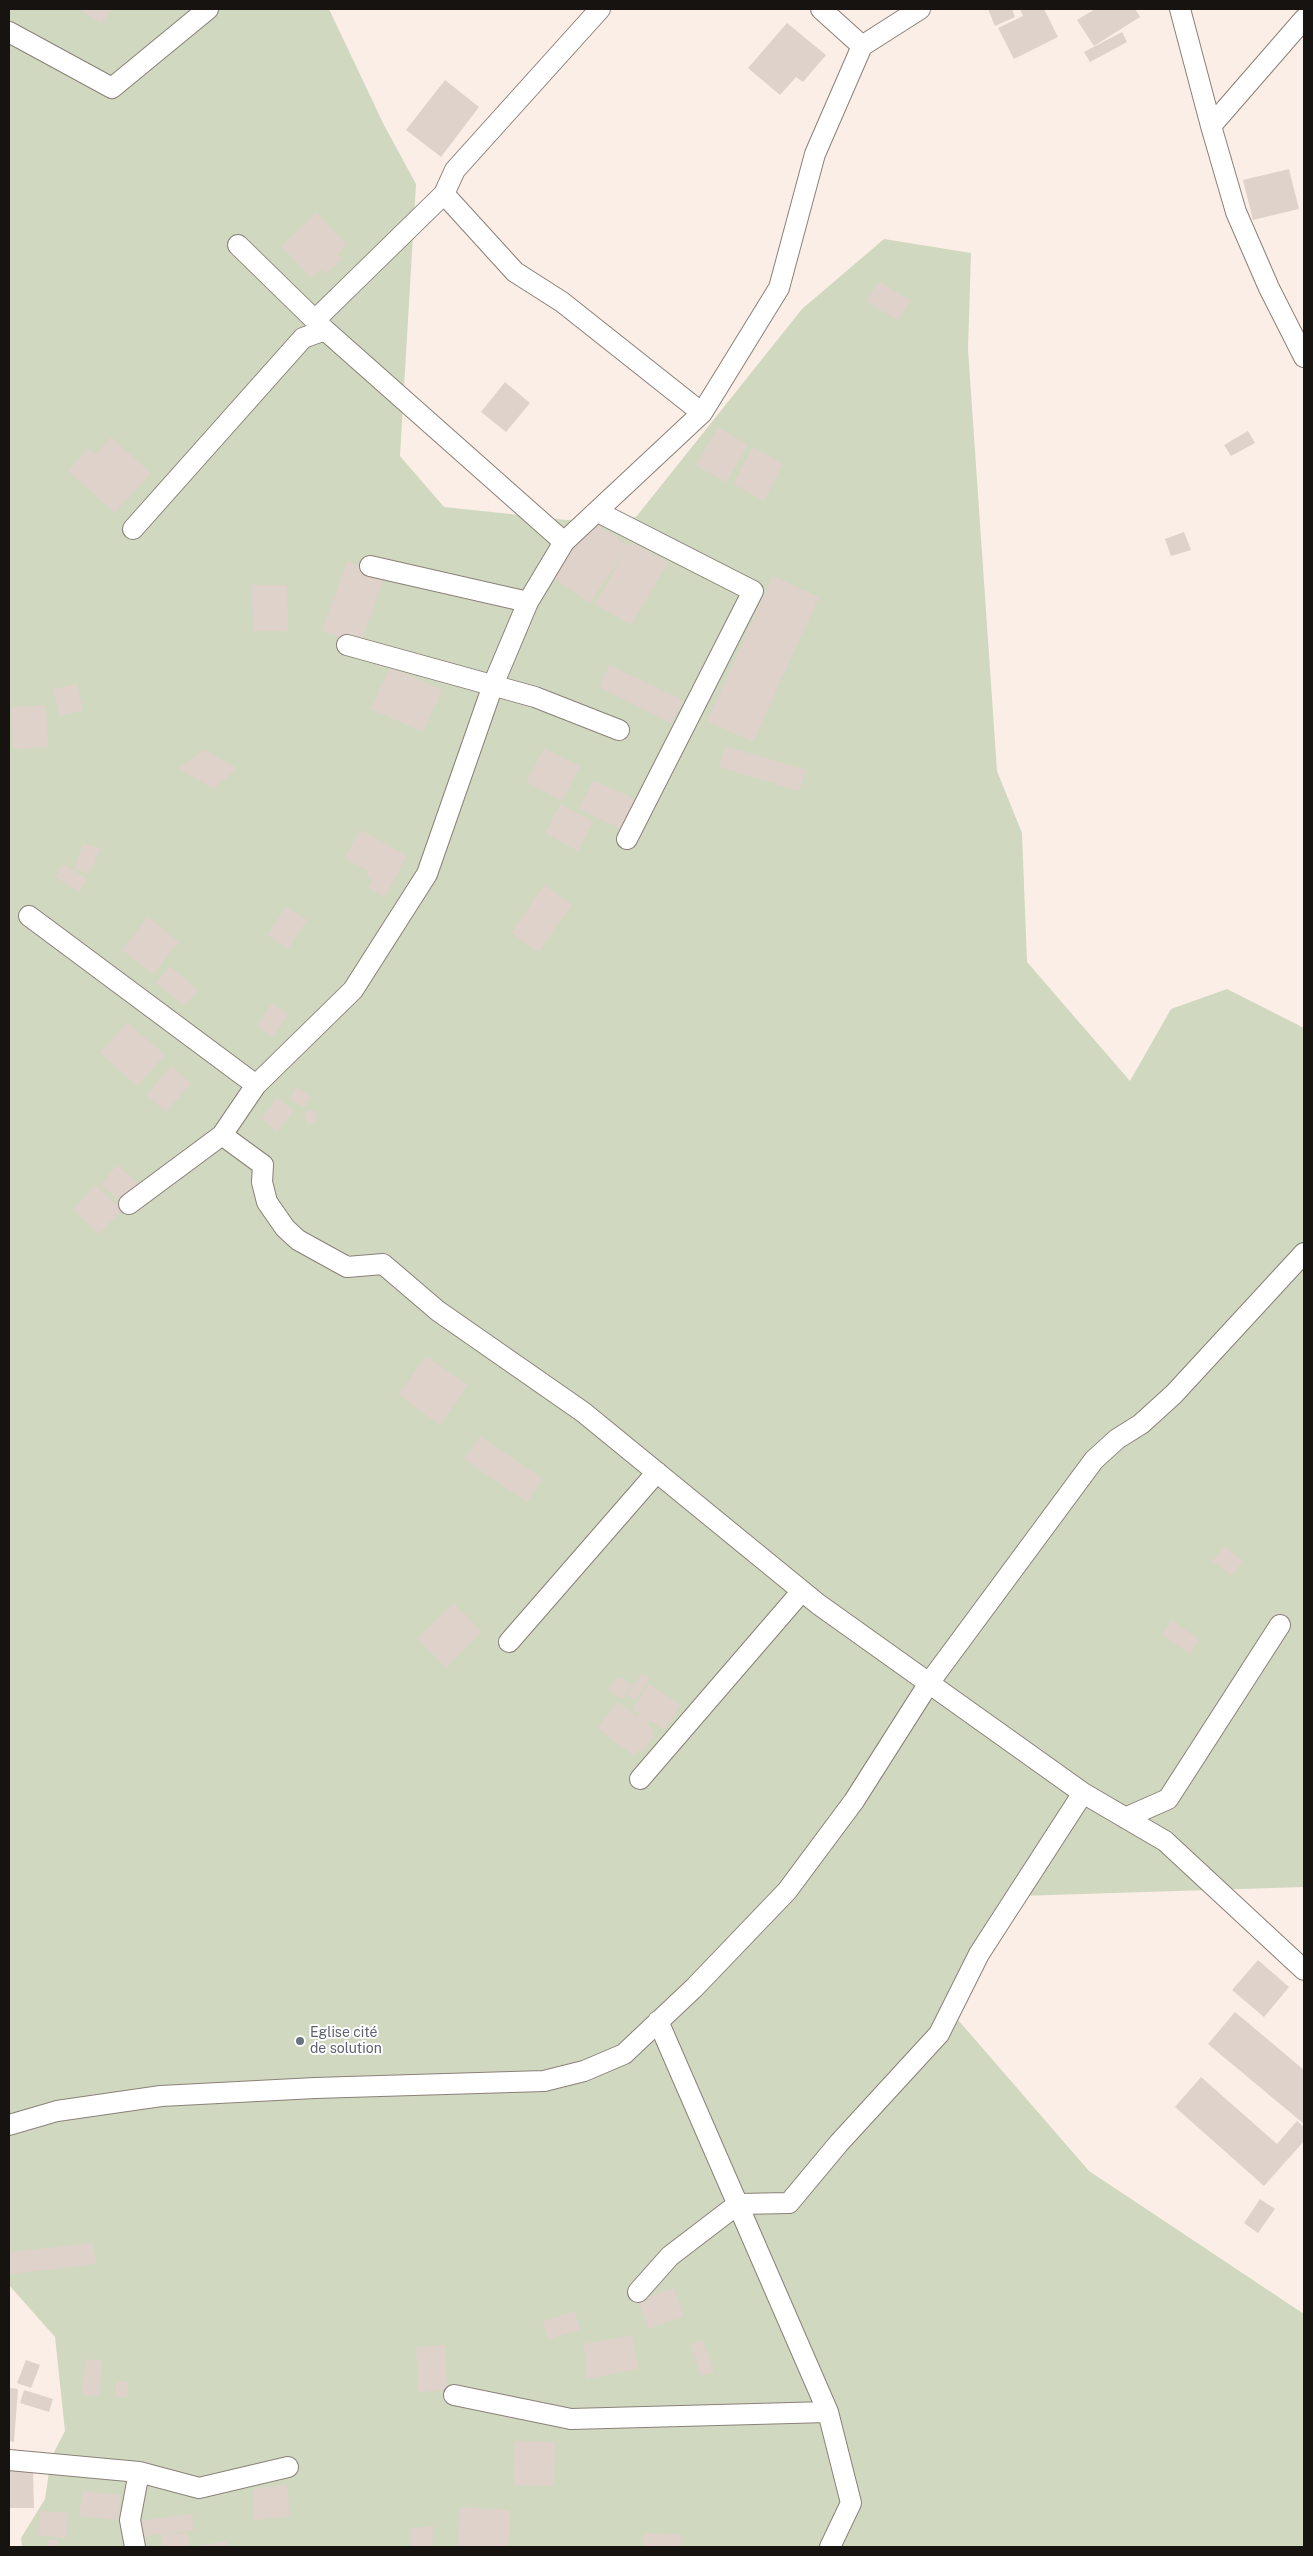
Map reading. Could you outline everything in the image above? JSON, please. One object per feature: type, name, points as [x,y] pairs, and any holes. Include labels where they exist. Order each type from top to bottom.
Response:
[{"type":"street","points":[[9,32],[112,88],[208,9]]},
{"type":"street","points":[[133,529],[303,338],[320,325],[444,194],[455,170],[600,9]]},
{"type":"street","points":[[821,9],[862,46]]},
{"type":"street","points":[[128,1204],[222,1135],[256,1085],[353,990],[428,874],[493,685],[528,602],[564,542],[702,413],[779,288],[815,154],[862,46],[920,9]]},
{"type":"street","points":[[1180,9],[1236,212],[1269,288],[1304,357]]},
{"type":"street","points":[[1211,126],[1304,19]]},
{"type":"street","points":[[444,194],[514,272],[562,302],[702,413]]},
{"type":"street","points":[[238,245],[320,325],[564,542]]},
{"type":"street","points":[[598,512],[753,591],[627,839]]},
{"type":"street","points":[[370,566],[528,602]]},
{"type":"street","points":[[347,645],[535,697],[619,730]]},
{"type":"street","points":[[29,916],[256,1085]]},
{"type":"street","points":[[222,1135],[263,1165],[262,1182],[266,1202],[285,1228],[298,1240],[347,1267],[383,1264],[438,1311],[583,1412],[802,1591],[1083,1793],[1165,1842],[1304,1970]]},
{"type":"street","points":[[9,2125],[57,2111],[161,2096],[315,2088],[544,2081],[584,2070],[624,2054],[786,1891],[854,1801],[929,1683],[1094,1460],[1117,1439],[1141,1424],[1174,1394],[1304,1253]]},
{"type":"street","points":[[509,1642],[657,1472]]},
{"type":"street","points":[[640,1779],[802,1591]]},
{"type":"street","points":[[1125,1818],[1168,1799],[1280,1625]]},
{"type":"street","points":[[638,2292],[670,2256],[738,2204],[789,2203],[839,2143],[940,2034],[979,1954],[1083,1793]]},
{"type":"street","points":[[658,2021],[828,2412],[851,2503],[830,2547]]},
{"type":"street","points":[[454,2395],[570,2419],[828,2412]]},
{"type":"street","points":[[9,2460],[139,2472],[199,2488],[288,2467]]},
{"type":"street","points":[[135,2547],[130,2520],[139,2472]]},
{"type":"green space","points":[[9,9],[329,9],[384,125],[416,184],[400,456],[444,507],[567,520],[636,517],[802,309],[884,239],[971,253],[968,349],[997,771],[1022,833],[1027,962],[1130,1081],[1171,1009],[1227,989],[1304,1028],[1304,1887],[1019,1896],[952,2013],[1089,2171],[1304,2314],[1304,2547],[22,2547],[21,2538],[45,2499],[51,2458],[65,2431],[55,2337],[9,2285]]},
{"type":"building","points":[[79,9],[112,9],[102,24]]},
{"type":"building","points":[[988,9],[1012,9],[1015,17],[995,26]]},
{"type":"building","points":[[1020,9],[1044,9],[1058,37],[1014,59],[998,28],[1023,16]]},
{"type":"building","points":[[1095,9],[1135,9],[1140,17],[1094,46],[1077,20]]},
{"type":"building","points":[[787,23],[826,55],[803,82],[796,77],[780,95],[748,68]]},
{"type":"building","points":[[1122,32],[1127,42],[1090,62],[1084,52]]},
{"type":"building","points":[[445,80],[479,107],[441,157],[406,130]]},
{"type":"building","points":[[1289,169],[1299,209],[1253,220],[1243,180]]},
{"type":"building","points":[[317,213],[347,245],[337,254],[342,259],[325,274],[321,269],[311,278],[281,246]]},
{"type":"building","points":[[879,281],[910,300],[898,321],[866,301]]},
{"type":"building","points":[[505,382],[530,403],[506,432],[481,412]]},
{"type":"building","points":[[718,427],[748,445],[726,483],[696,465]]},
{"type":"building","points":[[1248,431],[1255,443],[1231,456],[1224,445]]},
{"type":"building","points":[[111,437],[151,473],[115,513],[68,471],[88,448],[95,454]]},
{"type":"building","points":[[753,447],[783,464],[764,501],[733,484]]},
{"type":"building","points":[[590,520],[629,546],[632,542],[668,563],[631,625],[595,604],[626,550],[590,603],[552,577]]},
{"type":"building","points":[[1184,532],[1191,550],[1171,556],[1165,539]]},
{"type":"building","points":[[347,561],[385,575],[360,645],[322,631]]},
{"type":"building","points":[[773,576],[819,597],[753,742],[707,721]]},
{"type":"building","points":[[252,585],[287,585],[288,631],[253,631]]},
{"type":"building","points":[[609,665],[683,700],[672,723],[599,687]]},
{"type":"building","points":[[390,667],[442,690],[423,732],[371,709]]},
{"type":"building","points":[[77,684],[83,710],[59,716],[53,689]]},
{"type":"building","points":[[46,705],[48,747],[13,749],[11,707]]},
{"type":"building","points":[[726,746],[806,770],[799,791],[719,767]]},
{"type":"building","points":[[544,748],[580,766],[562,801],[526,782]]},
{"type":"building","points":[[205,750],[237,768],[214,789],[178,768]]},
{"type":"building","points":[[593,780],[637,800],[624,830],[579,809]]},
{"type":"building","points":[[560,804],[593,821],[578,851],[545,833]]},
{"type":"building","points":[[360,830],[407,855],[385,897],[368,888],[372,880],[366,876],[368,871],[344,858]]},
{"type":"building","points":[[83,844],[101,848],[89,874],[74,869]]},
{"type":"building","points":[[63,864],[87,879],[79,892],[55,877]]},
{"type":"building","points":[[544,885],[572,904],[539,952],[511,933]]},
{"type":"building","points":[[286,906],[307,920],[288,949],[267,935]]},
{"type":"building","points":[[148,917],[179,942],[153,974],[122,950]]},
{"type":"building","points":[[170,966],[198,990],[184,1006],[156,983]]},
{"type":"building","points":[[272,1003],[288,1014],[273,1037],[257,1026]]},
{"type":"building","points":[[127,1022],[165,1055],[137,1086],[100,1053]]},
{"type":"building","points":[[171,1066],[191,1083],[166,1112],[146,1095]]},
{"type":"building","points":[[297,1087],[311,1096],[304,1108],[289,1099]]},
{"type":"building","points":[[277,1098],[294,1111],[277,1132],[261,1118]]},
{"type":"building","points":[[315,1110],[317,1122],[307,1124],[305,1111]]},
{"type":"building","points":[[117,1165],[141,1185],[124,1204],[101,1185]]},
{"type":"building","points":[[95,1185],[122,1210],[99,1234],[73,1210]]},
{"type":"building","points":[[426,1356],[468,1385],[440,1425],[398,1395]]},
{"type":"building","points":[[480,1436],[543,1479],[527,1502],[464,1459]]},
{"type":"building","points":[[1224,1546],[1243,1561],[1231,1576],[1212,1561]]},
{"type":"building","points":[[454,1603],[482,1632],[446,1668],[417,1638]]},
{"type":"building","points":[[1172,1620],[1199,1640],[1190,1654],[1162,1635]]},
{"type":"building","points":[[642,1673],[650,1678],[635,1700],[627,1695]]},
{"type":"building","points":[[618,1676],[632,1685],[623,1699],[608,1690]]},
{"type":"building","points":[[649,1684],[681,1705],[664,1730],[641,1715],[649,1721],[647,1724],[654,1730],[651,1734],[654,1736],[642,1753],[639,1750],[634,1756],[597,1728],[618,1702],[636,1716],[638,1713],[632,1709]]},
{"type":"building","points":[[1258,1960],[1289,1987],[1264,2017],[1232,1990]]},
{"type":"building","points":[[1235,2012],[1304,2070],[1304,2124],[1208,2044]]},
{"type":"building","points":[[1201,2077],[1277,2144],[1297,2121],[1304,2127],[1304,2141],[1264,2186],[1175,2107]]},
{"type":"building","points":[[1260,2199],[1275,2209],[1258,2233],[1244,2223]]},
{"type":"building","points":[[93,2243],[96,2264],[9,2274],[9,2252]]},
{"type":"building","points":[[674,2288],[684,2316],[648,2329],[638,2301]]},
{"type":"building","points":[[574,2311],[580,2329],[549,2340],[542,2322]]},
{"type":"building","points":[[632,2335],[638,2369],[586,2379],[584,2344]]},
{"type":"building","points":[[703,2340],[714,2372],[701,2376],[690,2344]]},
{"type":"building","points":[[445,2345],[447,2390],[418,2392],[416,2347]]},
{"type":"building","points":[[85,2359],[102,2361],[99,2396],[82,2395]]},
{"type":"building","points":[[26,2360],[40,2365],[31,2388],[17,2383]]},
{"type":"building","points":[[116,2382],[128,2382],[128,2397],[116,2397]]},
{"type":"building","points":[[9,2388],[18,2389],[14,2442],[9,2441]]},
{"type":"building","points":[[24,2390],[53,2399],[49,2412],[20,2403]]},
{"type":"building","points":[[515,2441],[555,2442],[554,2486],[514,2485]]},
{"type":"building","points":[[9,2471],[33,2471],[34,2508],[9,2508]]},
{"type":"building","points":[[287,2485],[290,2517],[253,2520],[253,2489]]},
{"type":"building","points":[[82,2491],[120,2495],[117,2520],[79,2516]]},
{"type":"building","points":[[460,2507],[510,2510],[508,2547],[458,2547]]},
{"type":"building","points":[[40,2511],[68,2513],[66,2538],[38,2535]]},
{"type":"building","points":[[192,2514],[194,2530],[165,2534],[188,2533],[189,2547],[162,2547],[161,2534],[139,2537],[137,2521]]},
{"type":"building","points":[[434,2526],[432,2547],[412,2547],[411,2528]]},
{"type":"building","points":[[644,2533],[682,2535],[681,2547],[643,2547]]},
{"type":"building","points":[[57,2539],[58,2547],[48,2547],[48,2540]]},
{"type":"building","points":[[226,2541],[227,2547],[203,2547],[202,2545]]},
{"type":"place","name":"Eglise cité de solution","points":[[300,2041]]}]
